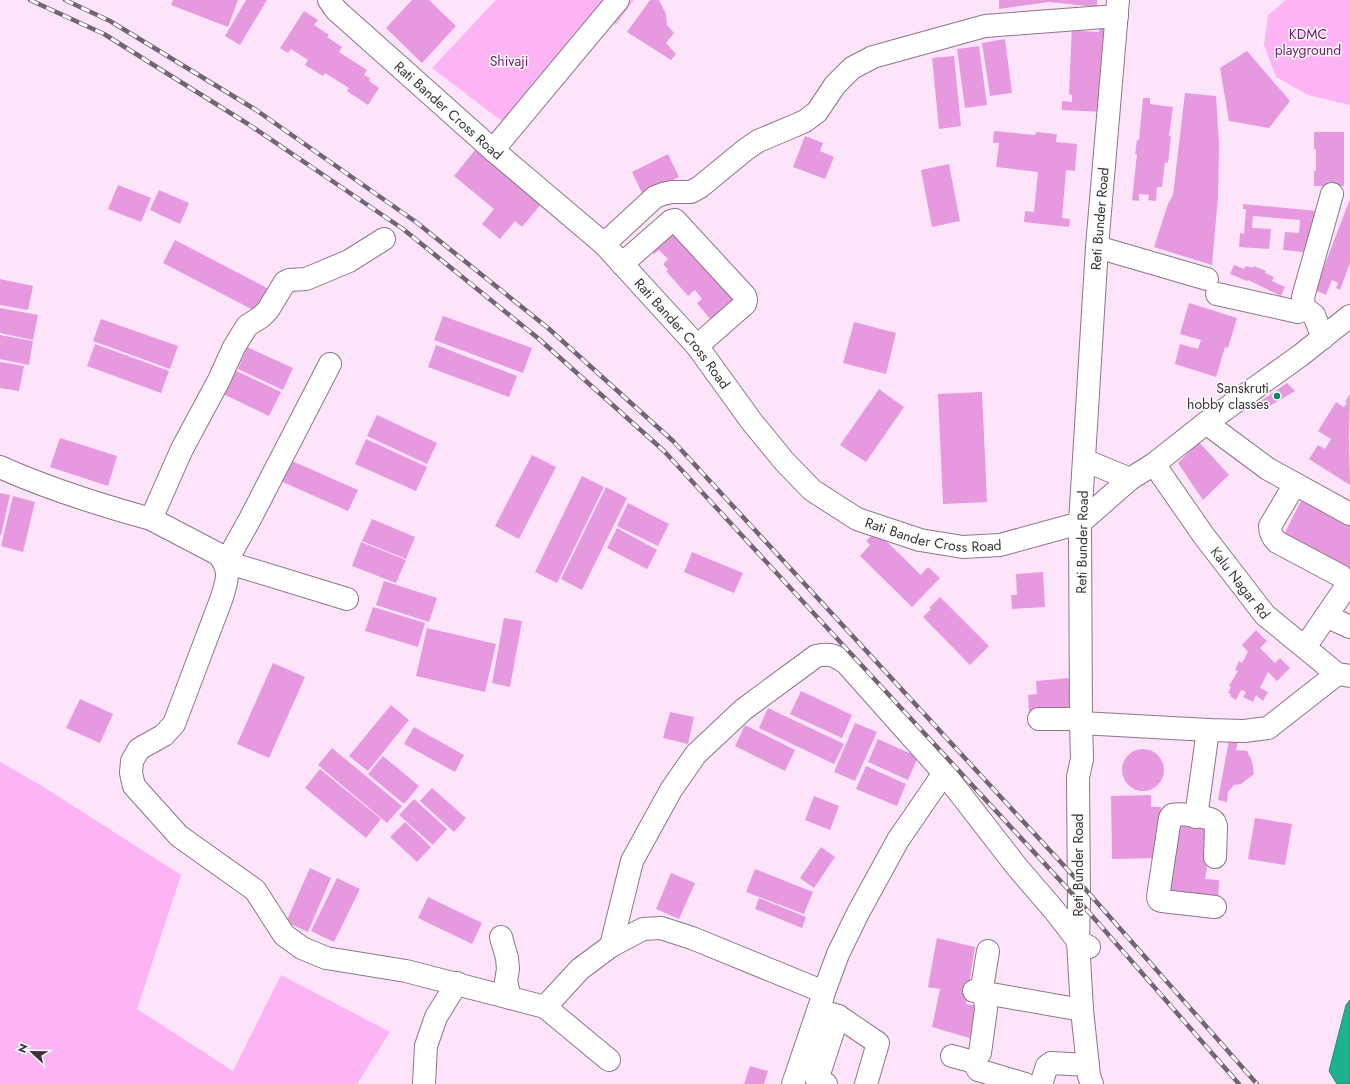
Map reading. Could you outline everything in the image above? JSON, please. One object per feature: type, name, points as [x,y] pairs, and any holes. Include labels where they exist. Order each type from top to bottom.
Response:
[{"type":"street","name":"Rati Bander Cross Road","points":[[329,0],[336,10],[493,150],[604,244],[697,346],[752,422],[784,461],[812,490],[857,519],[920,540],[963,547],[1000,545],[1080,523]]},
{"type":"street","points":[[493,150],[618,0]]},
{"type":"street","points":[[604,244],[655,197],[672,192],[691,192],[700,187],[758,141],[796,125],[817,112],[835,85],[852,68],[873,57],[985,26],[1118,8]]},
{"type":"street","name":"Reti Bunder Road","points":[[1090,1074],[1082,1010],[1084,944],[1079,895],[1078,777],[1082,759],[1080,523],[1097,247],[1118,8]]},
{"type":"street","points":[[1323,338],[1314,316],[1304,308],[1303,297],[1332,194]]},
{"type":"street","points":[[622,264],[671,221],[675,220],[745,296],[745,304],[697,346]]},
{"type":"street","points":[[151,519],[182,449],[219,380],[234,347],[247,326],[261,317],[268,310],[285,282],[289,280],[306,279],[349,261],[384,239]]},
{"type":"street","points":[[1097,247],[1212,286],[1298,312],[1304,308]]},
{"type":"street","points":[[1080,523],[1130,479],[1154,464],[1206,422],[1301,355],[1350,316]]},
{"type":"street","points":[[330,364],[250,519],[226,562],[227,579],[221,600],[174,724],[164,735],[139,749],[132,761],[131,773],[134,786],[179,836],[255,890],[284,935],[302,948],[326,958],[406,971],[545,1007],[609,1060]]},
{"type":"street","points":[[1206,422],[1268,469],[1350,514]]},
{"type":"street","points":[[1084,460],[1130,479]]},
{"type":"street","name":"Kalu Nagar Rd","points":[[1154,464],[1204,536],[1265,614],[1305,647],[1344,675]]},
{"type":"street","points":[[0,467],[30,480],[109,508],[151,519],[218,554],[226,562],[346,599]]},
{"type":"street","points":[[1295,484],[1270,526],[1272,538],[1345,579],[1347,583],[1346,587],[1305,647]]},
{"type":"street","points":[[1326,616],[1350,626]]},
{"type":"street","points":[[611,946],[632,861],[671,790],[696,754],[744,710],[816,656],[827,654],[835,655],[846,663],[944,773],[1017,867],[1084,944],[1100,1074],[1097,1084]]},
{"type":"street","points":[[1039,719],[1208,730],[1244,731],[1268,728],[1344,675]]},
{"type":"street","points":[[1196,816],[1208,730]]},
{"type":"street","points":[[826,1084],[817,1080],[827,1006],[838,954],[858,913],[894,847],[944,773]]},
{"type":"street","points":[[1215,857],[1216,826],[1214,821],[1196,816],[1172,815],[1170,818],[1158,897],[1159,900],[1216,907]]},
{"type":"street","points":[[545,1007],[580,969],[611,946],[643,929],[661,928],[692,938],[827,1006],[878,1043],[866,1084]]},
{"type":"street","points":[[501,937],[507,958],[508,969],[506,981],[510,998]]},
{"type":"street","points":[[980,1053],[986,1009],[980,992],[984,982],[988,951]]},
{"type":"street","points":[[424,1084],[426,1046],[436,1016],[457,983]]},
{"type":"street","points":[[980,992],[1082,1010]]},
{"type":"street","points":[[793,1084],[827,1006]]},
{"type":"street","points":[[952,1056],[974,1062],[978,1070],[1025,1084]]},
{"type":"street","points":[[1041,1084],[1047,1066],[1051,1063],[1090,1074]]},
{"type":"green space","name":"Shivaji","points":[[496,0],[634,0],[616,25],[610,22],[516,132],[432,68]]},
{"type":"green space","name":"KDMC playground","points":[[1286,0],[1350,0],[1350,105],[1308,95],[1276,77],[1264,45],[1268,15]]},
{"type":"green space","points":[[0,762],[42,786],[181,875],[137,1009],[233,1071],[281,975],[390,1032],[357,1084],[0,1084]]},
{"type":"shaded area","points":[[1350,1000],[1350,1084],[1337,1084],[1329,1071],[1346,1005]]},
{"type":"building","points":[[173,0],[238,0],[228,27],[171,5]]},
{"type":"building","points":[[246,0],[267,0],[240,45],[225,36]]},
{"type":"building","points":[[412,0],[429,0],[456,26],[422,63],[386,28]]},
{"type":"building","points":[[650,0],[659,0],[666,14],[667,25],[674,33],[666,43],[676,54],[671,60],[627,32]]},
{"type":"building","points":[[999,0],[1097,0],[1097,7],[1049,2],[999,9]]},
{"type":"building","points":[[304,11],[318,20],[314,25],[329,35],[327,37],[342,47],[339,52],[367,70],[364,75],[370,78],[369,81],[379,88],[368,105],[347,91],[349,88],[325,73],[323,76],[305,65],[308,60],[291,49],[288,53],[280,48]]},
{"type":"building","points":[[1072,24],[1081,24],[1081,31],[1099,32],[1099,28],[1108,28],[1103,112],[1062,110],[1062,101],[1072,102],[1072,95],[1069,94]]},
{"type":"building","points":[[1005,39],[1012,93],[990,96],[982,43]]},
{"type":"building","points":[[979,46],[987,105],[965,108],[957,49]]},
{"type":"building","points":[[1247,51],[1290,101],[1269,128],[1229,121],[1220,68]]},
{"type":"building","points":[[954,56],[961,126],[939,129],[932,58]]},
{"type":"building","points":[[1185,93],[1216,96],[1219,144],[1218,197],[1212,265],[1154,247],[1168,204],[1173,195]]},
{"type":"building","points":[[1143,98],[1150,98],[1150,104],[1173,107],[1169,136],[1171,136],[1168,163],[1165,162],[1162,187],[1157,187],[1156,201],[1148,200],[1149,195],[1139,194],[1139,201],[1132,200],[1137,154],[1135,154],[1137,140],[1139,140]]},
{"type":"building","points":[[994,131],[1035,135],[1036,132],[1057,134],[1056,142],[1077,144],[1075,171],[1066,170],[1062,218],[1070,219],[1069,227],[1024,222],[1025,211],[1034,212],[1038,172],[996,167],[999,143],[993,143]]},
{"type":"building","points":[[1314,132],[1344,132],[1344,186],[1314,186],[1316,149],[1314,149]]},
{"type":"building","points":[[805,136],[823,143],[820,151],[834,157],[825,179],[793,167]]},
{"type":"building","points":[[475,150],[541,204],[522,227],[515,221],[500,239],[482,224],[494,209],[454,176]]},
{"type":"building","points":[[668,154],[679,177],[643,195],[632,172]]},
{"type":"building","points":[[949,164],[960,221],[932,227],[921,170]]},
{"type":"building","points":[[118,185],[151,198],[141,222],[108,209]]},
{"type":"building","points":[[159,190],[189,203],[180,224],[150,210]]},
{"type":"building","points":[[1350,199],[1350,263],[1340,290],[1336,288],[1338,283],[1332,280],[1326,295],[1315,290]]},
{"type":"building","points":[[1243,204],[1317,211],[1313,253],[1283,250],[1285,232],[1299,233],[1300,220],[1253,216],[1252,228],[1271,229],[1269,249],[1239,247],[1240,233],[1244,234],[1246,209],[1243,209]]},
{"type":"building","points":[[671,223],[740,304],[715,325],[697,303],[702,299],[695,290],[688,296],[666,271],[668,270],[663,264],[668,259],[659,250],[654,254],[650,249]]},
{"type":"building","points":[[175,240],[271,290],[259,313],[163,263]]},
{"type":"building","points":[[1234,265],[1244,269],[1246,266],[1253,268],[1254,266],[1266,271],[1265,273],[1274,277],[1272,281],[1285,287],[1281,296],[1248,280],[1247,281],[1230,274]]},
{"type":"building","points":[[0,279],[33,286],[28,310],[0,305]]},
{"type":"building","points":[[1189,303],[1237,318],[1228,348],[1225,347],[1216,377],[1175,364],[1180,344],[1198,349],[1201,340],[1180,334]]},
{"type":"building","points":[[0,308],[38,315],[33,340],[0,333]]},
{"type":"building","points":[[443,316],[532,348],[523,373],[434,340]]},
{"type":"building","points":[[101,319],[178,346],[170,369],[93,341]]},
{"type":"building","points":[[854,322],[896,333],[886,374],[843,363]]},
{"type":"building","points":[[0,335],[33,341],[29,365],[0,359]]},
{"type":"building","points":[[95,344],[169,371],[161,393],[87,366]]},
{"type":"building","points":[[436,345],[517,376],[509,397],[428,367]]},
{"type":"building","points":[[247,347],[293,368],[283,390],[238,369]]},
{"type":"building","points":[[0,362],[24,366],[19,391],[0,388]]},
{"type":"building","points":[[232,369],[281,392],[269,416],[221,393]]},
{"type":"building","name":"Sanskruti hobby classes","points":[[1287,383],[1295,391],[1266,408],[1261,401]]},
{"type":"building","points":[[879,389],[904,407],[866,462],[840,445]]},
{"type":"building","points":[[982,392],[987,502],[943,504],[938,394]]},
{"type":"building","points":[[1350,394],[1350,485],[1309,459],[1318,445],[1325,449],[1331,439],[1318,431],[1336,402],[1344,407]]},
{"type":"building","points":[[377,415],[437,443],[427,464],[367,436]]},
{"type":"building","points":[[60,438],[117,456],[108,486],[50,467]]},
{"type":"building","points":[[366,439],[427,467],[416,491],[355,464]]},
{"type":"building","points":[[1199,442],[1229,475],[1203,500],[1178,463]]},
{"type":"building","points":[[532,455],[556,467],[519,539],[495,526]]},
{"type":"building","points":[[285,458],[358,490],[348,511],[276,479]]},
{"type":"building","points":[[582,476],[604,487],[557,583],[535,572]]},
{"type":"building","points":[[606,487],[627,498],[582,590],[561,579]]},
{"type":"building","points":[[0,493],[10,495],[1,535],[0,535]]},
{"type":"building","points":[[13,496],[35,502],[23,552],[1,546]]},
{"type":"building","points":[[1313,496],[1350,516],[1350,575],[1282,538],[1301,501],[1309,505]]},
{"type":"building","points":[[628,503],[669,524],[658,546],[617,526]]},
{"type":"building","points":[[372,519],[415,537],[406,559],[362,541]]},
{"type":"building","points":[[617,528],[657,550],[647,569],[607,548]]},
{"type":"building","points":[[878,529],[882,537],[921,575],[928,567],[940,578],[912,607],[860,556],[870,545],[866,541]]},
{"type":"building","points":[[361,542],[406,560],[396,583],[352,566]]},
{"type":"building","points":[[692,552],[743,573],[734,593],[684,572]]},
{"type":"building","points":[[1043,572],[1045,607],[1012,609],[1011,595],[1017,595],[1016,574]]},
{"type":"building","points":[[384,581],[437,598],[429,622],[376,605]]},
{"type":"building","points":[[940,597],[989,646],[970,665],[923,617],[931,609],[929,608]]},
{"type":"building","points":[[373,607],[425,623],[418,647],[365,631]]},
{"type":"building","points":[[504,618],[522,621],[510,687],[492,683]]},
{"type":"building","points":[[427,628],[496,644],[485,692],[416,676]]},
{"type":"building","points":[[1256,630],[1267,641],[1260,648],[1275,663],[1280,658],[1290,668],[1277,681],[1268,672],[1260,688],[1268,692],[1263,701],[1256,695],[1253,702],[1243,697],[1246,692],[1241,690],[1236,700],[1230,696],[1231,694],[1228,693],[1231,687],[1229,686],[1238,671],[1235,670],[1239,661],[1242,663],[1248,652],[1242,645]]},
{"type":"building","points":[[273,663],[305,677],[269,758],[237,744]]},
{"type":"building","points":[[1070,678],[1072,710],[1029,713],[1028,695],[1037,694],[1036,681]]},
{"type":"building","points":[[801,691],[852,715],[842,738],[790,714]]},
{"type":"building","points":[[80,699],[113,714],[100,743],[66,728]]},
{"type":"building","points":[[391,705],[409,720],[368,771],[349,756]]},
{"type":"building","points":[[768,708],[844,744],[834,764],[759,728]]},
{"type":"building","points":[[670,712],[694,717],[688,744],[663,738]]},
{"type":"building","points":[[855,723],[877,732],[855,781],[834,772]]},
{"type":"building","points":[[745,725],[795,750],[785,771],[735,746]]},
{"type":"building","points":[[414,727],[464,755],[455,772],[404,744]]},
{"type":"building","points":[[878,739],[918,757],[908,780],[868,762]]},
{"type":"building","points":[[1229,740],[1238,741],[1236,750],[1247,751],[1252,761],[1254,774],[1241,784],[1234,785],[1228,792],[1227,802],[1218,800]]},
{"type":"building","points":[[332,748],[402,806],[387,823],[318,765]]},
{"type":"building","points":[[1139,749],[1147,749],[1155,752],[1161,758],[1164,770],[1161,782],[1155,788],[1147,791],[1139,791],[1131,788],[1125,782],[1122,774],[1122,766],[1125,758],[1131,752]]},
{"type":"building","points":[[383,756],[419,786],[404,804],[368,774]]},
{"type":"building","points":[[866,766],[906,784],[897,806],[856,789]]},
{"type":"building","points":[[320,769],[381,819],[366,838],[305,788]]},
{"type":"building","points":[[432,788],[466,818],[454,832],[420,801]]},
{"type":"building","points":[[1151,795],[1151,807],[1161,807],[1162,858],[1112,859],[1111,796]]},
{"type":"building","points":[[814,796],[839,806],[830,830],[805,820]]},
{"type":"building","points":[[414,799],[447,829],[433,845],[399,815]]},
{"type":"building","points":[[1175,818],[1196,820],[1212,838],[1205,879],[1219,880],[1218,903],[1161,898]]},
{"type":"building","points":[[1255,818],[1292,824],[1285,865],[1248,859]]},
{"type":"building","points":[[405,822],[431,847],[417,862],[390,837]]},
{"type":"building","points":[[821,847],[835,857],[814,888],[800,878]]},
{"type":"building","points":[[310,868],[331,878],[308,932],[286,922]]},
{"type":"building","points":[[755,869],[813,892],[804,914],[746,892]]},
{"type":"building","points":[[671,873],[695,883],[679,919],[656,909]]},
{"type":"building","points":[[337,878],[360,889],[334,942],[311,931]]},
{"type":"building","points":[[428,897],[482,923],[472,944],[418,918]]},
{"type":"building","points":[[759,898],[806,917],[802,928],[755,909]]},
{"type":"building","points":[[937,938],[975,947],[966,1004],[979,1006],[973,1039],[932,1027],[940,989],[928,987]]},
{"type":"building","points":[[750,1066],[768,1071],[764,1084],[744,1084]]},
{"type":"railway","points":[[30,0],[104,34],[248,124],[403,229],[539,339],[664,451],[1079,901],[1239,1084]]},
{"type":"railway","points":[[65,0],[110,21],[256,110],[416,222],[548,328],[673,441],[1079,882],[1257,1084]]},
{"type":"place","name":"Sanskruti hobby classes","points":[[1277,396]]}]
